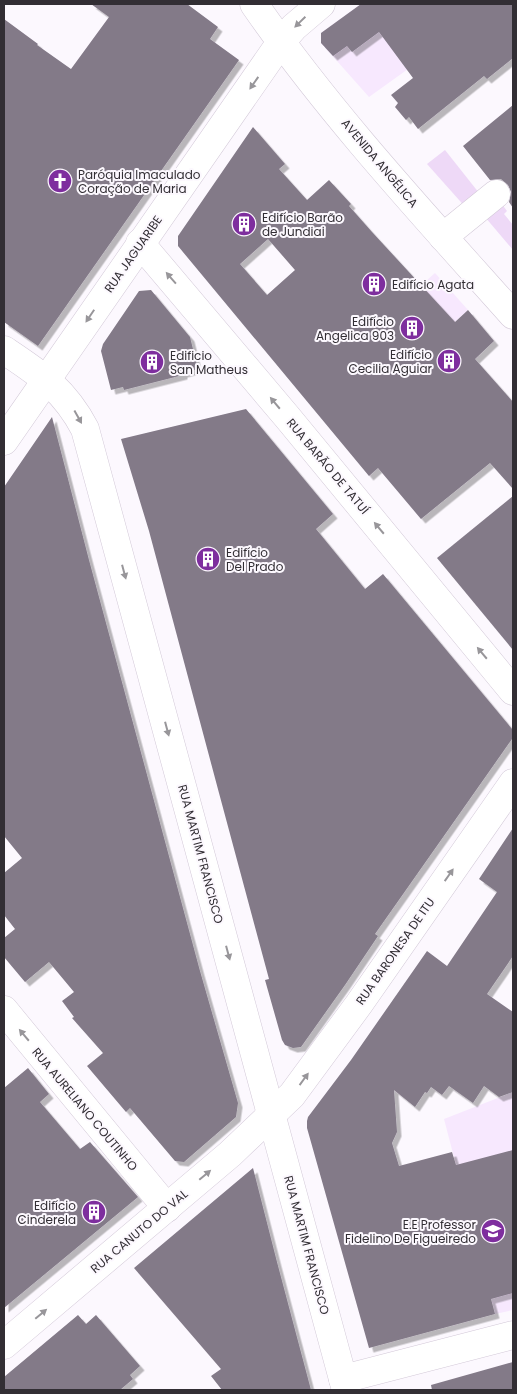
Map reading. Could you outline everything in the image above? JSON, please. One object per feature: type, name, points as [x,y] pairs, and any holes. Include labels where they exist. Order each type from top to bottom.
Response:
[{"type":"street","name":"AVENIDA ANGÉLICA","points":[[254,4],[281,42],[404,193],[513,316]]},
{"type":"street","name":"RUA JAGUARIBE","points":[[4,441],[281,42],[299,22],[321,4]]},
{"type":"street","points":[[444,237],[496,194]]},
{"type":"street","name":"RUA BARÃO DE TATUÍ","points":[[140,243],[238,358],[513,691]]},
{"type":"street","name":"RUA MARTIM FRANCISCO","points":[[4,350],[47,380],[68,401],[85,429],[345,1385]]},
{"type":"street","name":"RUA BARONESA DE ITU","points":[[272,1116],[292,1095],[359,1004],[513,783]]},
{"type":"street","name":"RUA AURELIANO COUTINHO","points":[[4,1010],[167,1208]]},
{"type":"street","name":"RUA CANUTO DO VAL","points":[[4,1345],[167,1208],[272,1116]]},
{"type":"street","points":[[345,1385],[513,1335]]},
{"type":"shaded area","points":[[361,4],[503,4],[513,15],[513,58],[510,60],[475,21],[369,97],[321,43],[321,33]]},
{"type":"shaded area","points":[[445,150],[483,198],[468,210],[427,164]]},
{"type":"shaded area","points":[[501,203],[507,211],[504,214],[513,225],[513,250],[485,217]]},
{"type":"shaded area","points":[[435,273],[468,310],[392,378],[360,340]]},
{"type":"shaded area","name":"E.E Professor Fidelino De Figueiredo","points":[[513,1092],[513,1310],[495,1314],[444,1119]]},
{"type":"building","points":[[91,4],[187,4],[218,27],[210,39],[239,60],[38,346],[4,322],[4,19],[71,69],[109,17]]},
{"type":"building","points":[[361,4],[513,4],[513,58],[487,79],[484,76],[418,129],[409,117],[406,120],[395,107],[398,103],[391,95],[413,78],[379,32],[352,52],[347,46],[333,56],[321,43],[321,33]]},
{"type":"building","points":[[513,105],[513,208],[509,202],[511,192],[508,185],[501,179],[490,180],[463,146]]},
{"type":"building","points":[[253,127],[285,164],[279,169],[307,200],[329,180],[351,204],[349,206],[372,232],[455,322],[468,310],[494,341],[475,359],[513,402],[513,489],[490,463],[421,519],[378,468],[369,476],[178,246],[178,236]],"holes":[[[268,239],[295,270],[267,295],[240,264]]]},
{"type":"building","points":[[151,290],[190,337],[198,369],[183,373],[183,375],[124,390],[123,387],[111,390],[101,351],[103,344],[139,291]]},
{"type":"building","points":[[246,409],[333,514],[316,529],[365,589],[383,574],[512,729],[513,733],[512,739],[375,934],[378,936],[345,985],[301,1047],[293,1048],[285,1045],[282,1040],[265,980],[269,979],[149,531],[121,439]]},
{"type":"building","points":[[52,417],[200,971],[238,1103],[236,1117],[184,1162],[175,1161],[130,1108],[126,1112],[87,1066],[103,1053],[72,1018],[74,1017],[62,1001],[74,992],[49,962],[25,982],[4,957],[4,938],[15,929],[4,915],[4,873],[22,858],[4,836],[4,487]]},
{"type":"building","points":[[513,496],[513,650],[437,558]]},
{"type":"building","points":[[513,828],[513,956],[487,994],[513,1012],[513,1092],[499,1097],[484,1086],[473,1103],[449,1086],[442,1095],[431,1087],[427,1093],[425,1092],[415,1107],[394,1090],[397,1132],[392,1143],[399,1166],[452,1152],[456,1165],[513,1150],[513,1293],[491,1299],[495,1314],[369,1348],[307,1128],[308,1117],[351,1060],[427,951],[447,966],[497,892],[479,879]]},
{"type":"building","points":[[28,1068],[49,1094],[40,1102],[80,1149],[90,1142],[138,1197],[4,1308],[4,1088]]},
{"type":"building","points":[[253,1168],[311,1390],[222,1390],[211,1376],[221,1369],[134,1268]]},
{"type":"building","points":[[78,1315],[86,1324],[96,1315],[140,1366],[130,1375],[133,1379],[120,1390],[4,1390],[4,1377]]},
{"type":"building","points":[[513,1362],[513,1390],[432,1390],[431,1385]]},
{"type":"place","name":"Paróquia Imaculado Coração de Maria","points":[[60,181]]},
{"type":"place","name":"Edifício Barão de Jundiai","points":[[244,224]]},
{"type":"place","name":"Edifício Agata","points":[[374,284]]},
{"type":"place","name":"Edifício Angelica 903","points":[[412,328]]},
{"type":"place","name":"Edifício Cecilia Aguiar","points":[[449,361]]},
{"type":"place","name":"Edificio San Matheus","points":[[152,362]]},
{"type":"place","name":"Edifício Del Prado","points":[[208,559]]},
{"type":"place","name":"Edifício Cinderela","points":[[94,1212]]},
{"type":"place","name":"E.E Professor Fidelino De Figueiredo","points":[[493,1231]]}]
